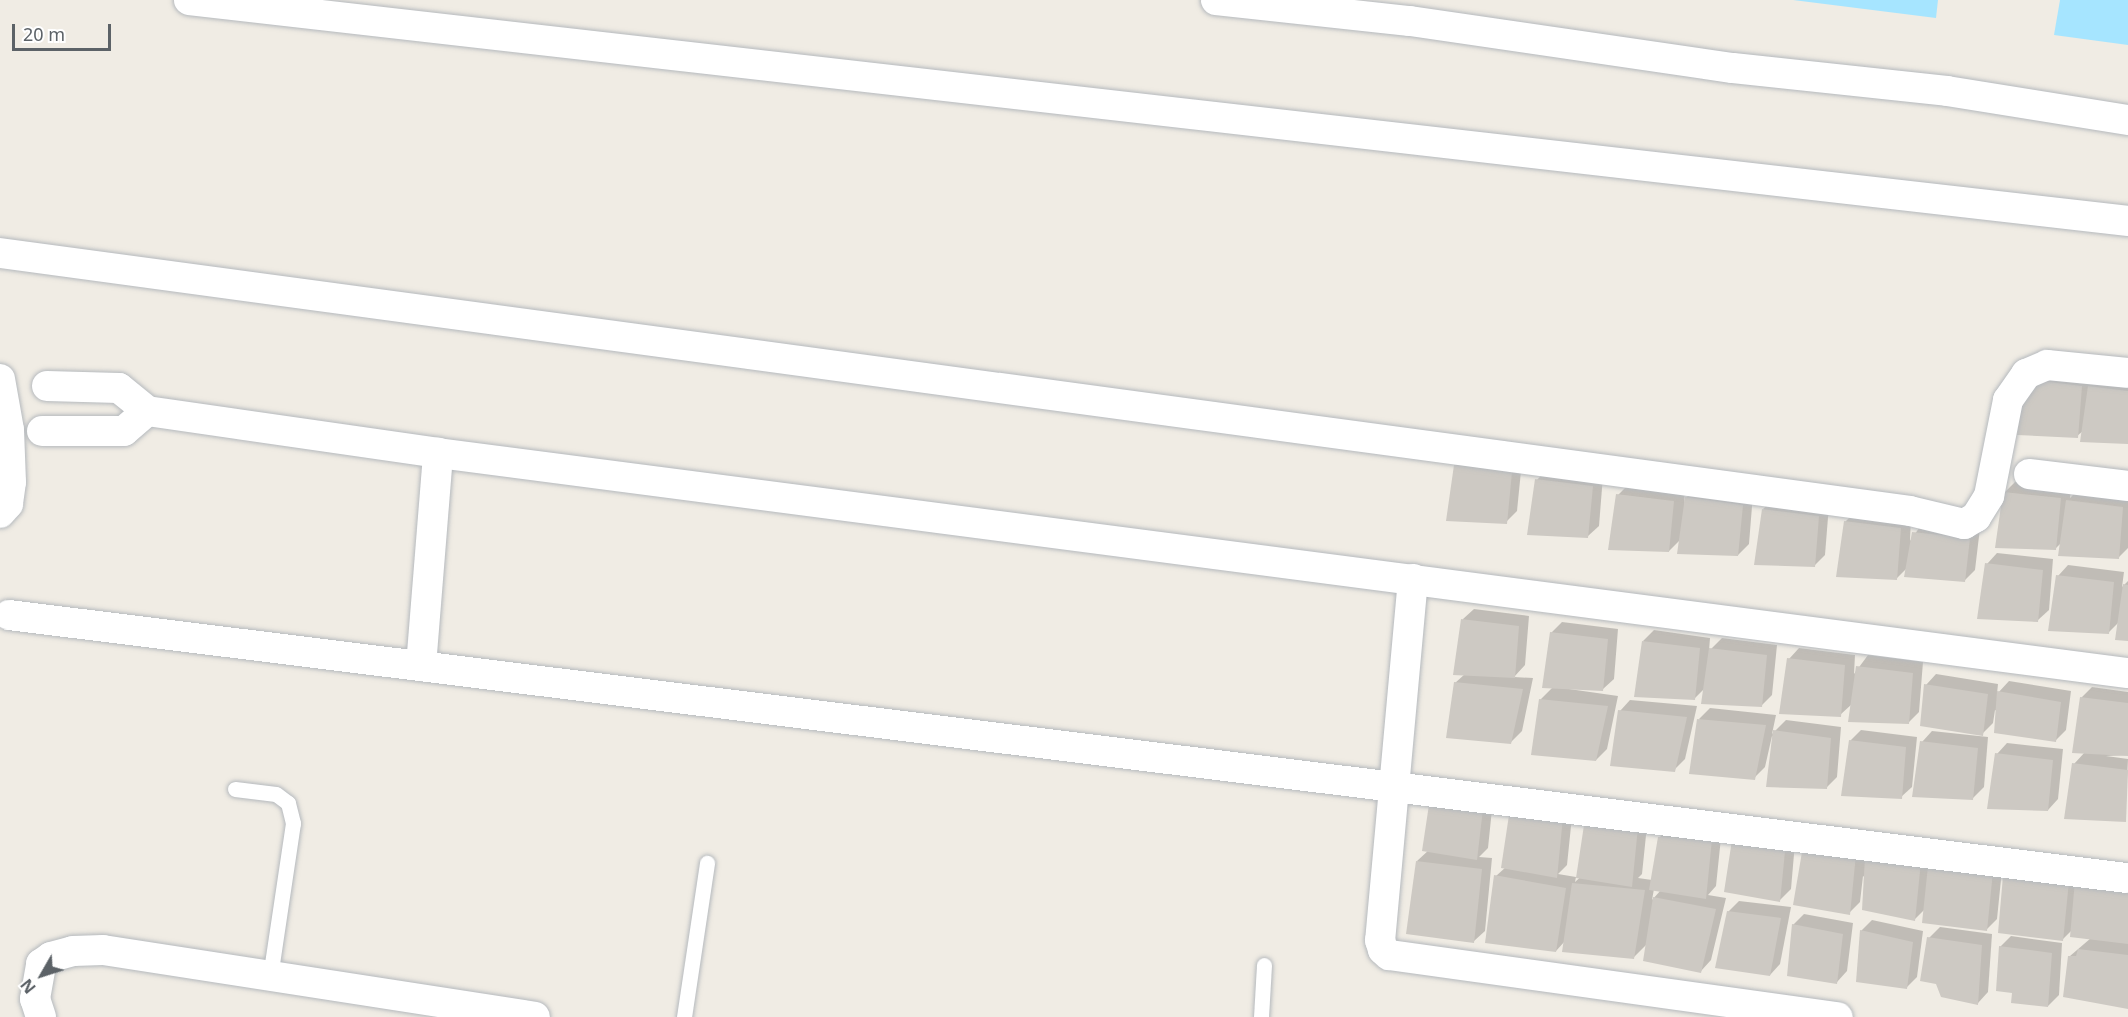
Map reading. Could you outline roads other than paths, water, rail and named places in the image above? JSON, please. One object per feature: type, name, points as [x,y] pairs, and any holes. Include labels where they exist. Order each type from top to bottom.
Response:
[{"type":"street","points":[[189,0],[2128,220]]},
{"type":"street","points":[[1216,0],[1410,21],[1733,68],[1947,90],[2128,120]]},
{"type":"street","points":[[0,253],[1898,509],[1964,524],[1976,517],[1989,496],[2008,400],[2026,374],[2047,365],[2128,373]]},
{"type":"street","points":[[0,513],[8,504],[11,483],[26,431],[19,383],[119,388],[147,411],[438,453],[2128,673]]},
{"type":"street","points":[[26,431],[124,431],[147,411]]},
{"type":"street","points":[[421,666],[438,453]]},
{"type":"street","points":[[2029,474],[2128,486]]},
{"type":"street","points":[[1413,579],[1380,940],[1389,955],[1838,1017]]},
{"type":"street","points":[[9,615],[2128,878]]},
{"type":"street","points":[[41,1017],[35,999],[41,964],[51,957],[73,951],[103,950],[535,1017]]},
{"type":"lane","points":[[235,789],[276,794],[288,803],[293,823],[270,977]]},
{"type":"lane","points":[[684,1017],[707,863]]},
{"type":"lane","points":[[1261,1017],[1264,965]]},
{"type":"water","points":[[1793,0],[1938,0],[1936,18]]},
{"type":"water","points":[[2060,0],[2128,0],[2128,45],[2054,35]]}]
